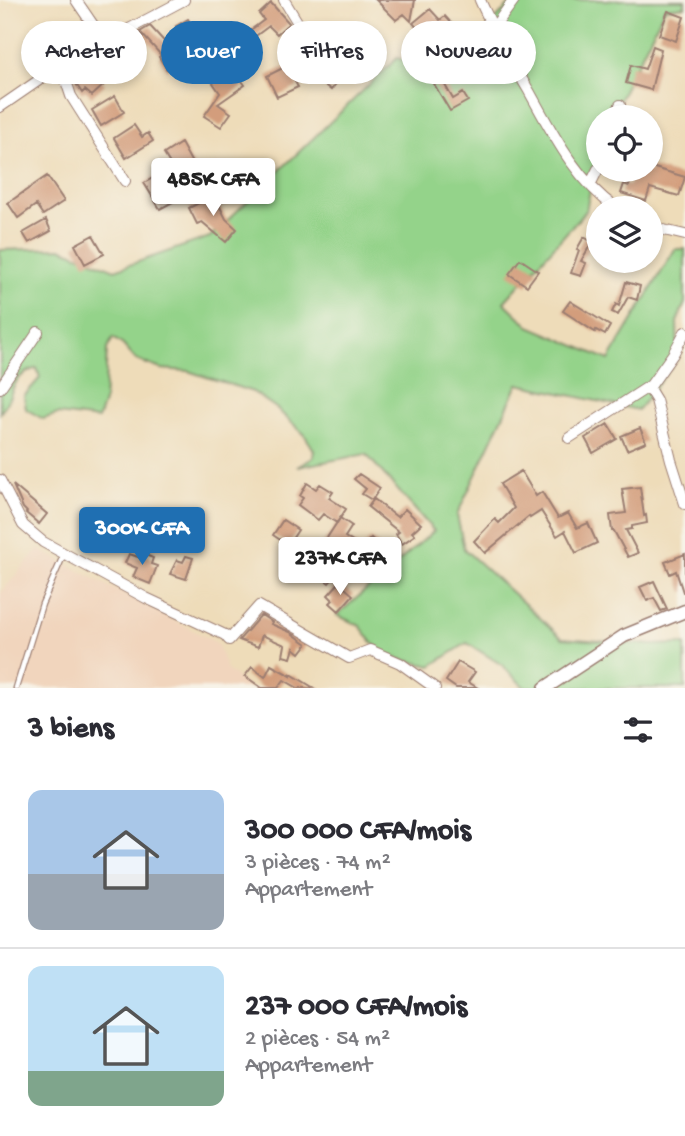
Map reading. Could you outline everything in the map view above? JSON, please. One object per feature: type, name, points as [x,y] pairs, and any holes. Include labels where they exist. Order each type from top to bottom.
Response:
[{"type":"street","points":[[76,0],[90,21]]},
{"type":"street","points":[[143,21],[184,0]]},
{"type":"street","points":[[284,0],[297,21]]},
{"type":"street","points":[[480,0],[489,21]]},
{"type":"street","points":[[499,21],[514,0]]},
{"type":"street","points":[[1,103],[32,84]]},
{"type":"street","points":[[67,84],[71,96],[125,181]]},
{"type":"street","points":[[524,84],[568,160],[602,196]]},
{"type":"street","points":[[663,230],[685,235]]},
{"type":"street","points":[[0,388],[38,332]]},
{"type":"street","points":[[569,438],[649,387],[685,332]]},
{"type":"street","points":[[649,387],[659,411],[685,504]]},
{"type":"street","points":[[0,480],[23,525],[43,542],[153,602],[225,635],[229,640],[259,606],[349,658],[370,650],[400,663],[435,688]]},
{"type":"street","points":[[545,688],[624,636],[685,611]]},
{"type":"lane","points":[[16,688],[42,604],[64,553]]},
{"type":"shaded area","points":[[38,549],[217,643],[227,670],[250,688],[0,688],[0,594]]},
{"type":"green space","points":[[514,0],[685,0],[685,6],[665,8],[617,105],[586,105],[586,182],[592,182],[589,196],[586,196],[586,211],[504,302],[529,326],[609,360],[675,249],[685,249],[685,303],[677,322],[678,358],[638,410],[518,384],[457,515],[464,549],[562,638],[652,645],[685,644],[685,688],[525,688],[502,665],[467,643],[431,666],[382,655],[360,626],[337,615],[434,531],[366,454],[297,467],[313,458],[314,450],[304,434],[276,408],[253,392],[188,371],[161,369],[136,360],[113,338],[107,349],[104,402],[98,419],[58,414],[43,419],[26,409],[24,396],[40,378],[37,368],[21,376],[0,413],[0,250],[61,248],[115,270],[210,237],[370,84],[387,84],[387,68],[397,58],[401,59],[401,84],[536,84],[536,21],[494,21]]},
{"type":"building","points":[[376,0],[415,0],[411,21],[404,14],[396,20]]},
{"type":"building","points":[[271,3],[287,21],[277,21],[277,34],[269,26],[263,30],[264,20],[259,14]]},
{"type":"building","points":[[430,9],[440,20],[445,16],[450,21],[415,21]]},
{"type":"building","points":[[668,11],[684,17],[676,41],[659,35]]},
{"type":"building","points":[[150,26],[161,38],[161,55],[147,40],[147,28]]},
{"type":"building","points":[[653,46],[661,49],[651,90],[626,83],[631,65],[645,69]]},
{"type":"building","points":[[277,71],[277,84],[296,84],[298,87],[277,97],[267,76]]},
{"type":"building","points":[[76,84],[105,84],[92,96],[85,90],[82,93]]},
{"type":"building","points":[[214,84],[245,85],[218,104],[231,113],[221,127],[204,116],[220,93]]},
{"type":"building","points":[[323,84],[336,84],[331,90]]},
{"type":"building","points":[[434,84],[444,84],[453,99],[463,93],[468,101],[450,111]]},
{"type":"building","points":[[115,96],[124,112],[101,126],[92,110]]},
{"type":"building","points":[[134,125],[142,137],[148,133],[153,141],[126,158],[114,138]]},
{"type":"building","points":[[181,143],[204,185],[160,209],[144,183],[172,167],[164,154]]},
{"type":"building","points":[[663,171],[685,177],[679,196],[650,188],[648,196],[621,193],[624,184],[629,186],[630,182],[663,182]]},
{"type":"building","points":[[47,176],[64,201],[43,215],[36,205],[18,218],[8,203]]},
{"type":"building","points":[[214,195],[226,219],[237,229],[226,242],[202,222],[197,224],[189,208]]},
{"type":"building","points":[[46,220],[51,231],[29,243],[23,233]]},
{"type":"building","points":[[93,235],[104,254],[85,264],[75,245]]},
{"type":"building","points":[[584,237],[586,238],[586,252],[581,261],[586,263],[581,276],[571,273],[579,250],[577,249]]},
{"type":"building","points":[[520,259],[538,271],[527,286],[509,274]]},
{"type":"building","points":[[626,282],[640,286],[637,300],[628,297],[618,315],[612,312],[616,304],[619,306]]},
{"type":"building","points":[[570,301],[610,326],[605,335],[596,330],[595,332],[563,311]]},
{"type":"building","points":[[608,424],[617,439],[593,453],[585,438]]},
{"type":"building","points":[[640,428],[646,442],[627,450],[621,436]]},
{"type":"building","points":[[521,471],[536,496],[542,492],[558,518],[568,513],[577,528],[588,523],[597,543],[576,553],[565,531],[557,536],[541,511],[530,518],[529,516],[485,553],[474,541],[495,519],[499,523],[514,508],[500,484]]},
{"type":"building","points":[[359,474],[380,488],[372,500],[362,494],[366,489],[354,479]]},
{"type":"building","points":[[307,483],[316,489],[320,484],[333,492],[329,498],[346,509],[337,523],[323,514],[318,520],[298,505]]},
{"type":"building","points":[[13,485],[47,514],[39,524],[26,513]]},
{"type":"building","points":[[640,487],[647,523],[626,530],[638,553],[628,557],[612,531],[610,515],[626,513],[622,489]]},
{"type":"building","points":[[374,499],[397,517],[405,509],[421,524],[412,532],[415,535],[402,544],[396,534],[399,532],[368,507]]},
{"type":"building","points":[[340,518],[352,526],[345,537],[362,548],[371,538],[380,546],[372,554],[382,564],[366,580],[356,570],[321,547]]},
{"type":"building","points":[[283,520],[298,530],[288,545],[273,535]]},
{"type":"building","points":[[311,553],[337,574],[329,583],[316,573],[319,570],[306,560]]},
{"type":"building","points":[[129,554],[141,558],[143,554],[153,558],[151,564],[157,566],[150,584],[133,577],[137,568],[125,563]]},
{"type":"building","points":[[685,554],[683,592],[676,571],[670,574],[665,562]]},
{"type":"building","points":[[186,556],[193,558],[186,579],[170,574],[177,560],[183,562]]},
{"type":"building","points":[[654,581],[667,609],[661,611],[654,598],[647,601],[640,587]]},
{"type":"building","points":[[339,583],[353,595],[339,611],[330,603],[333,600],[328,595]]},
{"type":"building","points":[[261,615],[272,622],[271,624],[290,632],[307,644],[300,653],[294,648],[291,658],[283,656],[285,645],[262,635],[258,647],[239,640]]},
{"type":"building","points":[[458,662],[475,672],[468,682],[478,688],[456,688],[446,681]]},
{"type":"building","points":[[271,665],[314,688],[298,688],[284,680],[278,688],[262,688],[245,676],[252,667],[265,677]]}]
